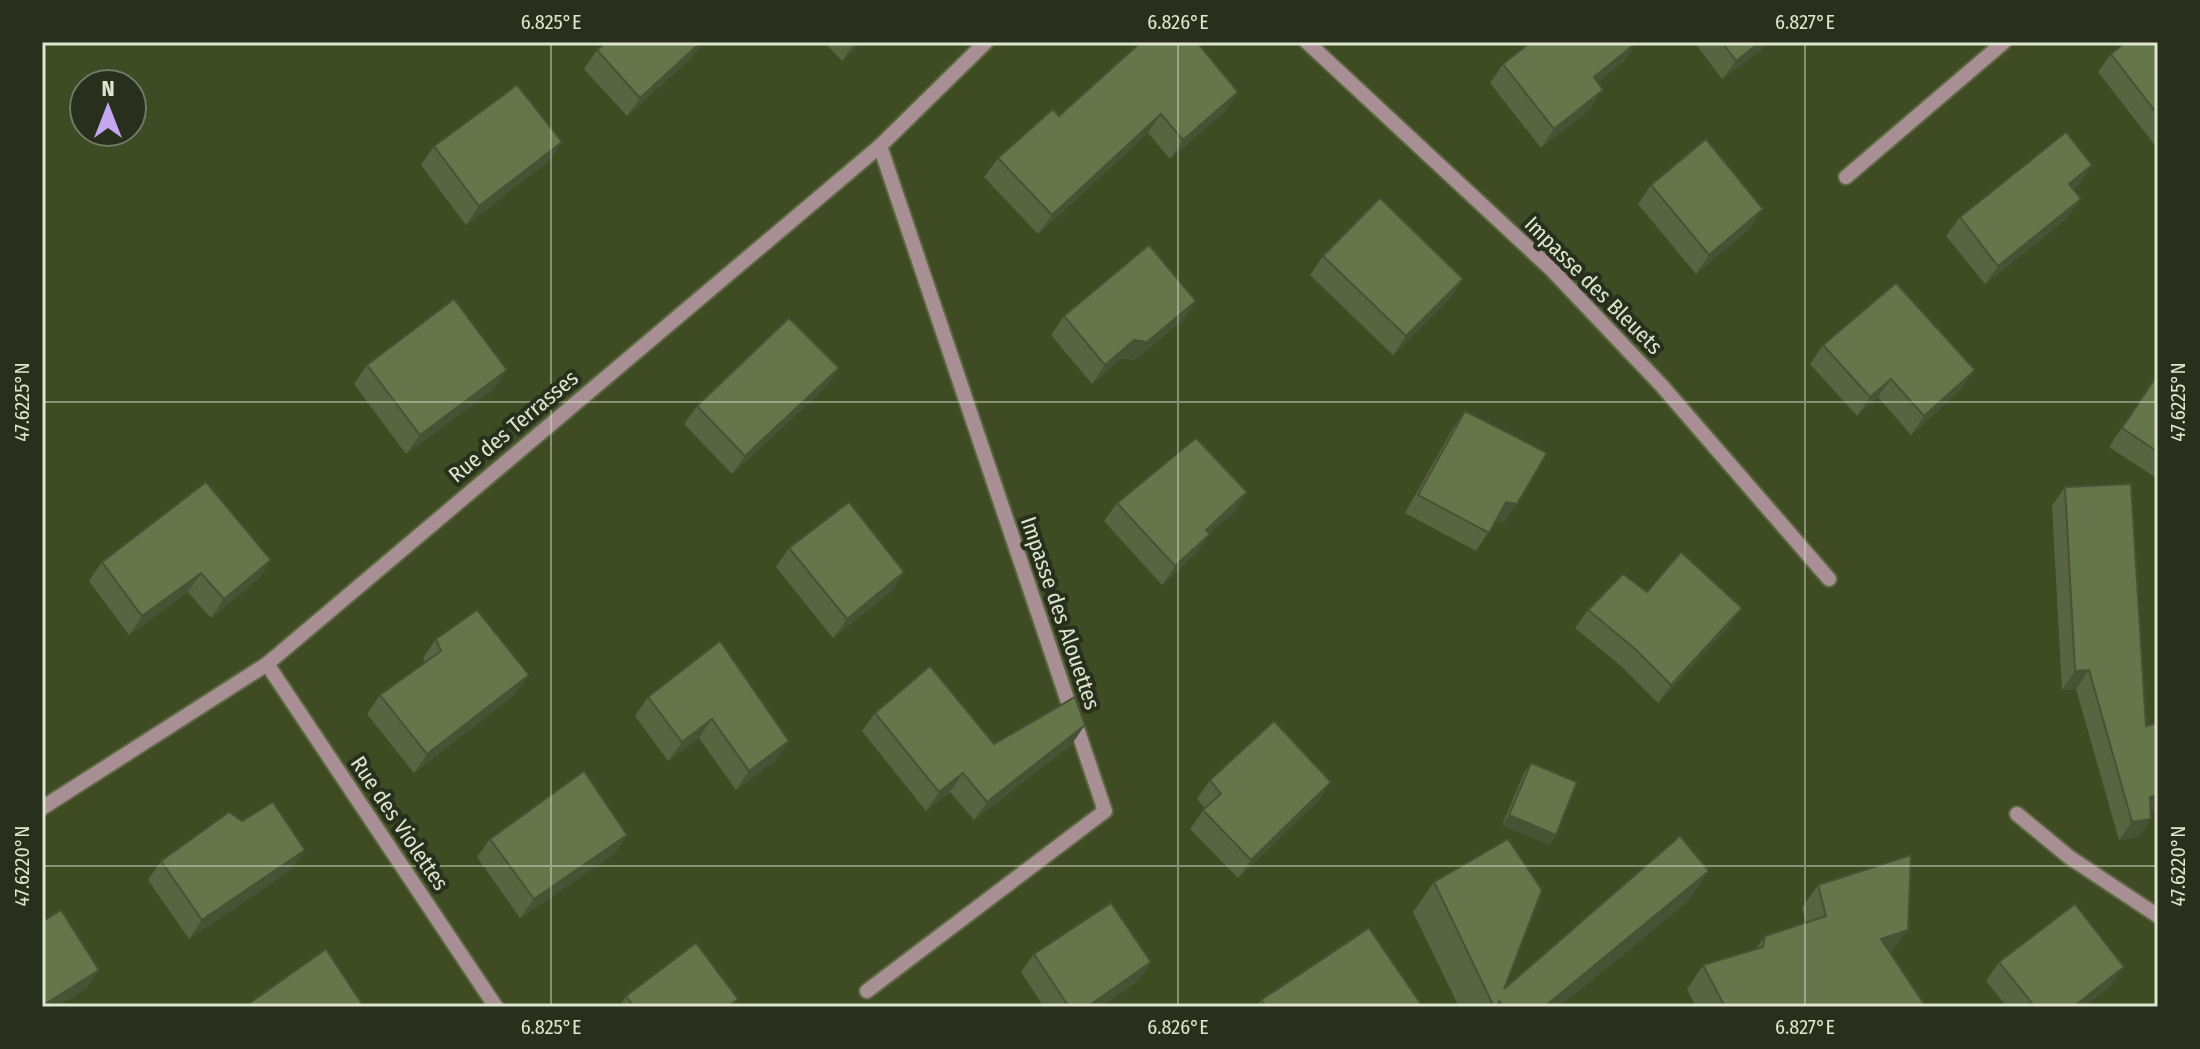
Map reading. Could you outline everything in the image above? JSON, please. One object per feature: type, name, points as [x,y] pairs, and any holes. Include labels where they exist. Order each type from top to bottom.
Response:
[{"type":"street","name":"Rue des Terrasses","points":[[42,808],[267,664],[880,146],[986,42]]},
{"type":"street","name":"Impasse des Bleuets","points":[[1307,42],[1551,269],[1662,386],[1829,579]]},
{"type":"street","points":[[1846,177],[2004,42]]},
{"type":"street","name":"Impasse des Alouettes","points":[[867,991],[1105,811],[880,146]]},
{"type":"street","name":"Rue des Violettes","points":[[267,664],[496,1007]]},
{"type":"street","points":[[2017,814],[2069,857],[2158,916]]},
{"type":"building","points":[[606,42],[701,42],[640,98],[597,50]]},
{"type":"building","points":[[1141,42],[1197,42],[1238,92],[1183,140],[1161,114],[1052,215],[998,158],[1053,109],[1059,116]]},
{"type":"building","points":[[1531,42],[1636,43],[1594,77],[1603,90],[1554,129],[1503,64]]},
{"type":"building","points":[[1722,42],[1760,42],[1736,61]]},
{"type":"building","points":[[2126,42],[2158,42],[2158,115],[2111,54]]},
{"type":"building","points":[[517,85],[562,142],[479,206],[434,146]]},
{"type":"building","points":[[2066,132],[2092,165],[2069,184],[2081,199],[1998,266],[1960,217]]},
{"type":"building","points":[[1706,139],[1763,209],[1709,255],[1651,185]]},
{"type":"building","points":[[1380,198],[1463,279],[1406,336],[1323,256]]},
{"type":"building","points":[[1149,245],[1196,301],[1147,342],[1134,340],[1105,365],[1064,316]]},
{"type":"building","points":[[1896,283],[1975,370],[1924,416],[1891,379],[1870,397],[1823,345]]},
{"type":"building","points":[[454,299],[507,370],[420,435],[367,365]]},
{"type":"building","points":[[789,318],[839,368],[745,456],[697,406]]},
{"type":"building","points":[[2158,374],[2158,452],[2122,428]]},
{"type":"building","points":[[1465,411],[1547,453],[1517,504],[1506,502],[1489,533],[1418,495]]},
{"type":"building","points":[[1196,438],[1247,492],[1206,530],[1210,534],[1175,566],[1117,503]]},
{"type":"building","points":[[206,482],[271,560],[224,599],[201,573],[142,616],[102,562]]},
{"type":"building","points":[[2131,484],[2146,726],[2158,723],[2158,795],[2150,797],[2151,819],[2132,822],[2089,670],[2075,671],[2065,487]]},
{"type":"building","points":[[849,502],[904,572],[847,619],[789,548]]},
{"type":"building","points":[[1681,552],[1742,608],[1671,685],[1634,648],[1588,610],[1623,574],[1647,592]]},
{"type":"building","points":[[477,610],[529,675],[427,754],[380,695],[441,651],[436,639]]},
{"type":"building","points":[[720,641],[789,741],[749,771],[712,719],[682,742],[648,697]]},
{"type":"building","points":[[930,666],[994,744],[1075,697],[1085,725],[987,802],[963,773],[939,792],[875,713]]},
{"type":"building","points":[[1274,721],[1331,782],[1251,860],[1203,810],[1221,794],[1210,780]]},
{"type":"building","points":[[1531,763],[1577,782],[1556,835],[1509,815]]},
{"type":"building","points":[[584,771],[627,835],[534,899],[490,839]]},
{"type":"building","points":[[273,802],[305,850],[202,920],[161,861],[229,812],[242,821]]},
{"type":"building","points":[[1680,836],[1709,871],[1544,1007],[1504,1007],[1499,1001],[1494,1007],[1434,882],[1508,839],[1542,890],[1504,989]]},
{"type":"building","points":[[1911,855],[1908,930],[1881,939],[1926,1007],[1725,1007],[1703,965],[1763,947],[1765,936],[1826,916],[1818,885]]},
{"type":"building","points":[[1111,903],[1151,962],[1087,1007],[1069,1007],[1034,954]]},
{"type":"building","points":[[2075,904],[2124,967],[2073,1007],[2035,1007],[1999,962]]},
{"type":"building","points":[[61,910],[99,970],[42,1006],[42,922]]},
{"type":"building","points":[[1369,928],[1423,1007],[1266,1007],[1261,1000]]},
{"type":"building","points":[[696,943],[738,999],[728,1007],[634,1007],[626,996]]},
{"type":"building","points":[[326,949],[364,1007],[244,1007]]}]
